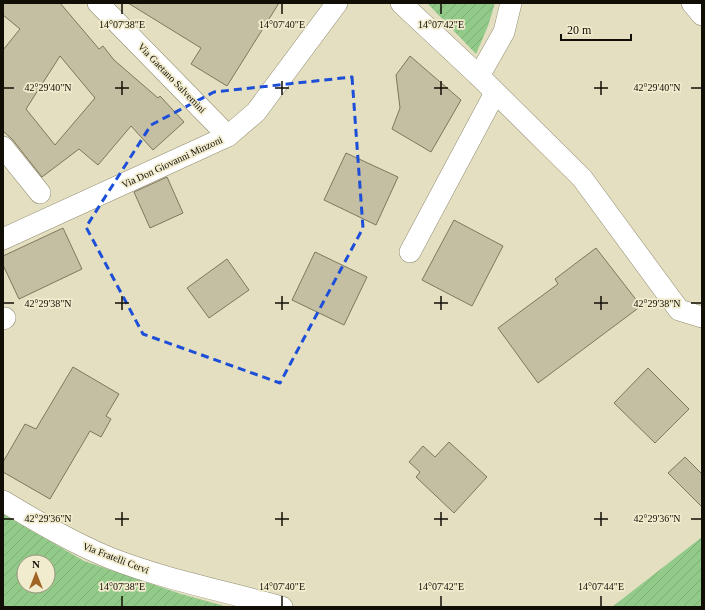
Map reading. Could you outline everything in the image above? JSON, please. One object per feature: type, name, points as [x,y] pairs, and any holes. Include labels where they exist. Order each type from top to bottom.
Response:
[{"type":"street","name":"Via Gaetano Salvemini","points":[[98,3],[228,136]]},
{"type":"street","name":"Via Don Giovanni Minzoni","points":[[3,239],[228,136],[256,112],[337,3]]},
{"type":"street","points":[[401,3],[479,76],[582,178],[679,310],[702,317]]},
{"type":"street","points":[[479,76],[504,32],[511,3]]},
{"type":"street","points":[[692,3],[702,15]]},
{"type":"street","points":[[410,252],[495,93]]},
{"type":"street","points":[[3,147],[40,192]]},
{"type":"street","name":"Via Fratelli Cervi","points":[[3,501],[67,538],[112,558],[174,579],[282,607]]},
{"type":"highlighted area","points":[[352,77],[363,228],[280,383],[143,334],[86,227],[151,125],[214,92]]},
{"type":"green space","points":[[427,3],[495,3],[488,26],[476,54]]},
{"type":"green space","points":[[3,514],[84,561],[181,594],[228,607],[3,607]]},
{"type":"green space","points":[[702,537],[702,607],[612,607]]},
{"type":"building","points":[[3,3],[60,3],[99,49],[103,46],[114,60],[158,98],[160,96],[184,122],[153,150],[131,126],[98,165],[79,149],[42,177],[12,139],[3,131],[3,50],[20,29],[3,15]],"holes":[[[60,56],[95,98],[55,145],[26,109]]]},
{"type":"building","points":[[128,3],[279,3],[227,86],[191,64],[201,48]]},
{"type":"building","points":[[410,56],[461,100],[431,152],[392,129],[400,108],[396,75]]},
{"type":"building","points":[[346,153],[398,177],[376,225],[324,200]]},
{"type":"building","points":[[167,177],[183,213],[150,228],[134,192]]},
{"type":"building","points":[[454,220],[503,246],[472,306],[422,280]]},
{"type":"building","points":[[63,228],[82,269],[19,299],[3,265],[3,256]]},
{"type":"building","points":[[596,248],[641,306],[538,383],[498,328],[558,284],[555,279]]},
{"type":"building","points":[[315,252],[367,277],[344,325],[292,300]]},
{"type":"building","points":[[227,259],[249,290],[209,318],[187,288]]},
{"type":"building","points":[[73,367],[119,394],[106,416],[111,419],[101,437],[90,431],[50,499],[3,472],[3,462],[25,424],[36,429]]},
{"type":"building","points":[[648,368],[689,409],[655,443],[614,403]]},
{"type":"building","points":[[449,442],[487,477],[454,513],[416,477],[420,472],[409,462],[423,446],[435,457]]},
{"type":"building","points":[[685,457],[702,474],[702,507],[668,473]]}]
